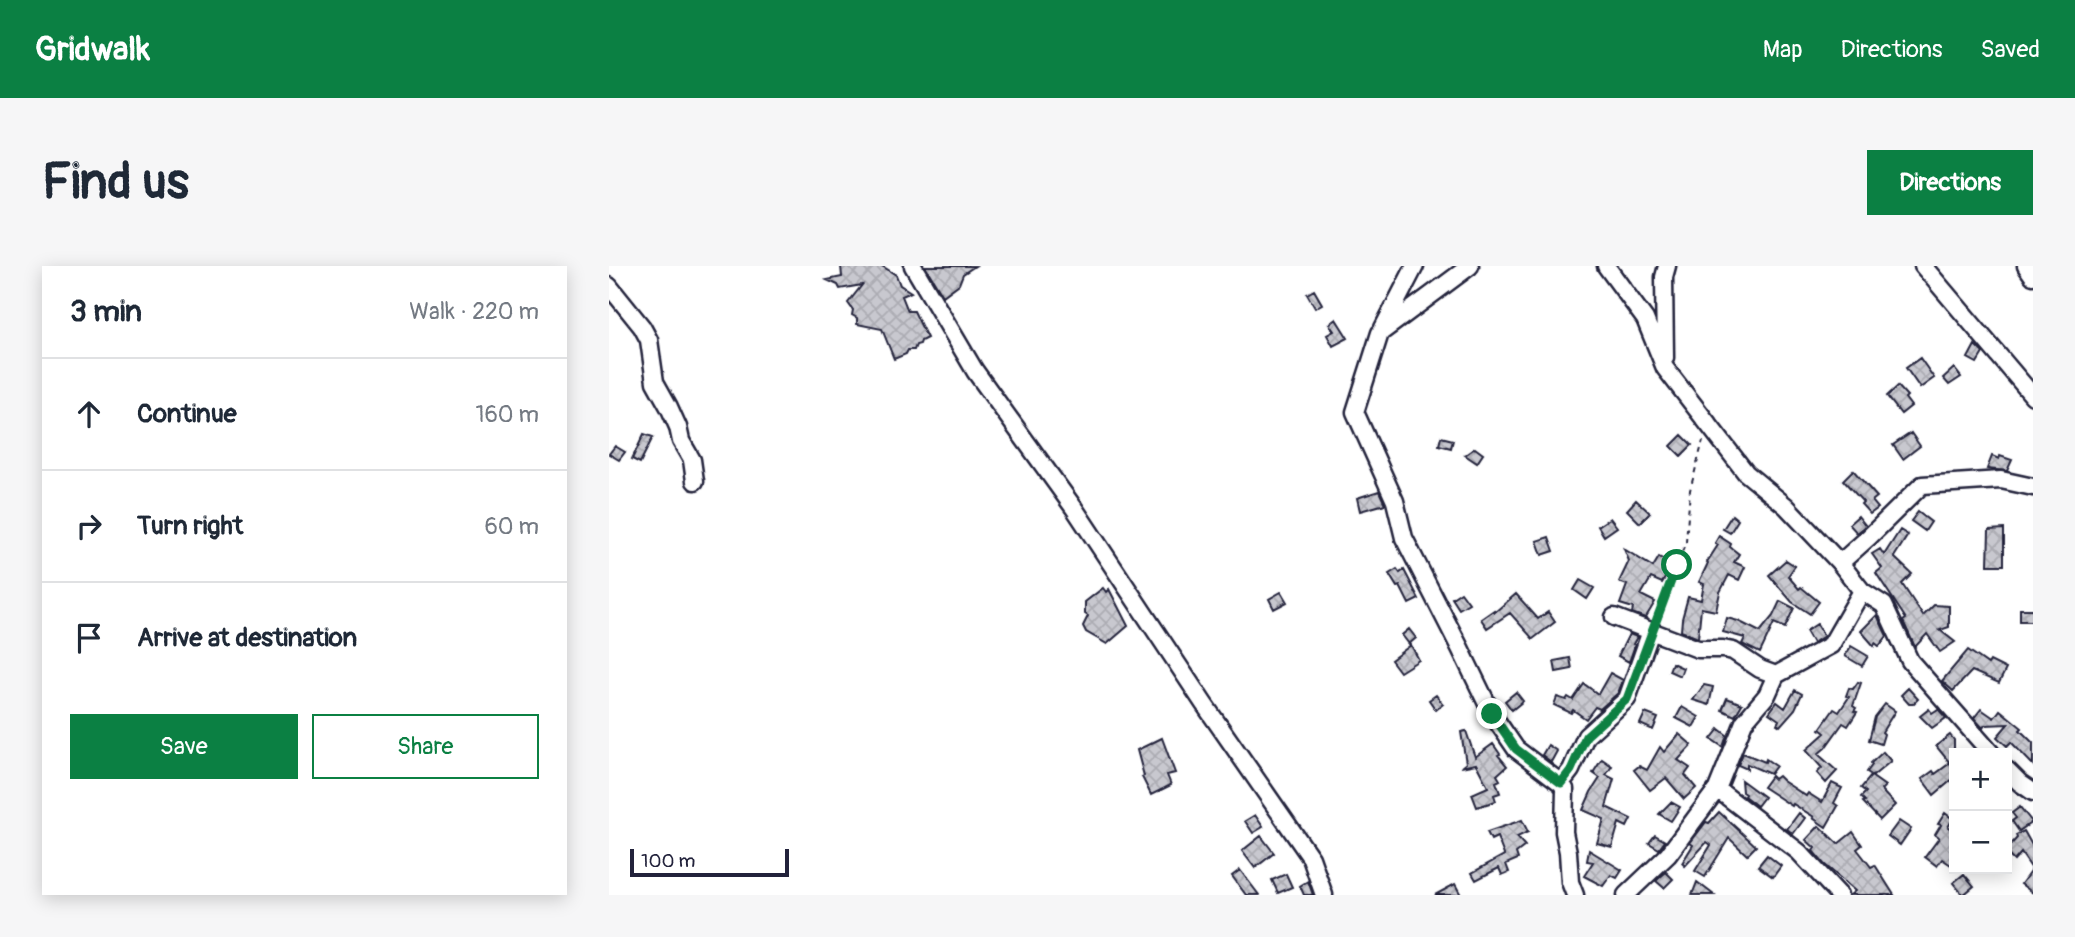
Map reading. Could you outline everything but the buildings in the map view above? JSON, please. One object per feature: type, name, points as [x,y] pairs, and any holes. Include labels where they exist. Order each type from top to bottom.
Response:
[{"type":"street","points":[[913,266],[975,371],[1074,509],[1311,858],[1324,895]]},
{"type":"street","points":[[1415,266],[1380,333],[1355,412],[1395,501],[1404,538],[1492,714],[1516,749],[1561,783],[1565,789],[1564,832],[1569,852],[1570,882],[1575,895]]},
{"type":"street","points":[[1380,333],[1470,266]]},
{"type":"street","points":[[1607,266],[1645,319],[1665,368],[1746,473],[1786,506],[1840,563],[1862,591],[1884,605],[1910,661],[1987,748]]},
{"type":"street","points":[[1665,368],[1664,276],[1667,266]]},
{"type":"street","points":[[1923,266],[2033,396]]},
{"type":"street","points":[[2025,266],[2033,276]]},
{"type":"street","points":[[609,286],[642,327],[649,340],[655,382],[692,460],[695,481]]},
{"type":"street","points":[[1840,563],[1922,485],[2001,480],[2033,487]]},
{"type":"street","points":[[1626,895],[1668,855],[1717,789],[1744,722],[1767,695],[1776,675],[1831,645],[1862,591]]},
{"type":"street","points":[[1614,617],[1698,649],[1733,651],[1760,669],[1776,675]]},
{"type":"street","points":[[1561,783],[1571,770],[1586,736],[1627,699],[1651,631]]},
{"type":"street","points":[[2012,775],[2033,792]]},
{"type":"street","points":[[1717,789],[1799,852],[1839,895]]},
{"type":"path","points":[[1651,631],[1686,542],[1690,490],[1708,424]]},
{"type":"route","points":[[1492,714],[1516,749],[1561,783],[1571,770],[1586,736],[1627,699],[1677,565]]}]
